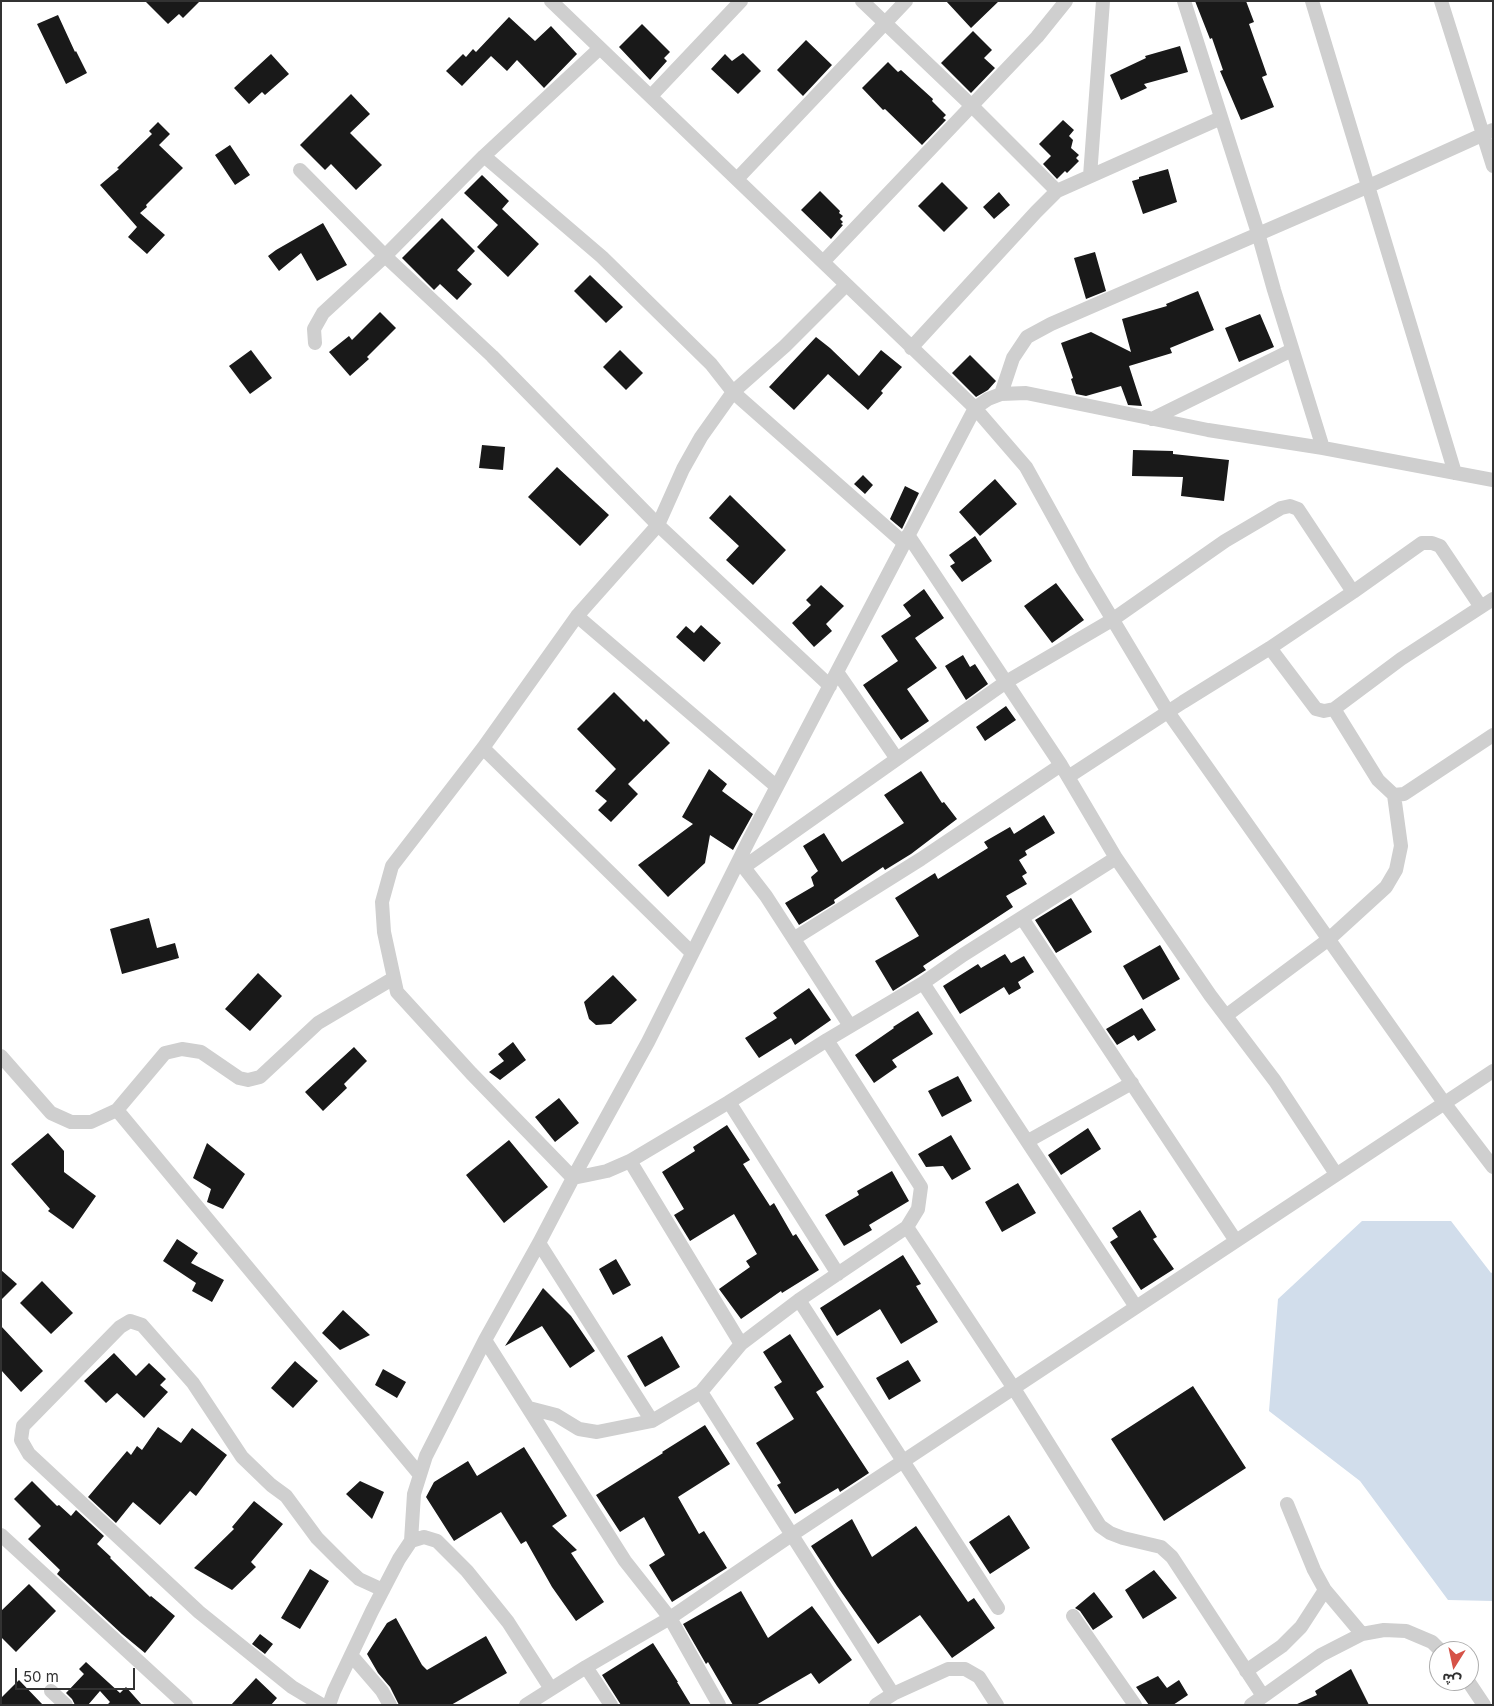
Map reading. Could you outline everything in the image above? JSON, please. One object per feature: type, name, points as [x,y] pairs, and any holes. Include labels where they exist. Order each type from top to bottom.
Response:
[{"type":"street","points":[[651,96],[740,1]]},
{"type":"street","points":[[862,1],[972,106],[1057,191]]},
{"type":"street","points":[[737,179],[906,1]]},
{"type":"street","points":[[823,262],[1037,37],[1066,1]]},
{"type":"street","points":[[1090,176],[1103,1]]},
{"type":"street","points":[[1184,1],[1258,233],[1323,448]]},
{"type":"street","points":[[1312,1],[1455,473]]},
{"type":"street","points":[[1441,1],[1488,132],[1493,166]]},
{"type":"street","points":[[560,4],[600,48],[975,408],[1026,467],[1112,620],[1168,712],[1445,1104],[1493,1167]]},
{"type":"street","points":[[315,343],[314,329],[323,313],[385,256],[484,156],[600,48]]},
{"type":"street","points":[[911,348],[1057,191],[1221,118]]},
{"type":"street","points":[[1001,394],[1013,358],[1027,337],[1051,324],[1369,186],[1488,132]]},
{"type":"street","points":[[484,156],[602,256],[711,364],[733,392],[906,539],[1006,682],[1064,771],[1116,858],[1210,995],[1276,1082],[1336,1174]]},
{"type":"street","points":[[300,170],[385,256],[492,356],[658,525],[830,686]]},
{"type":"street","points":[[573,1178],[471,1073],[397,992],[384,932],[382,902],[392,866],[483,748],[577,616],[658,525],[683,469],[701,436],[733,392],[785,346],[846,285]]},
{"type":"street","points":[[1152,419],[1292,350]]},
{"type":"street","points":[[329,1705],[351,1655],[399,1559],[411,1541],[414,1494],[426,1456],[485,1340],[648,1042],[692,953],[742,864],[777,787],[975,408],[988,399],[1001,394],[1026,393],[1208,430],[1323,448],[1493,480]]},
{"type":"street","points":[[742,864],[897,759],[1006,682],[1112,620],[1225,541],[1281,508],[1290,506],[1298,509],[1353,592]]},
{"type":"street","points":[[795,938],[1064,771],[1168,712],[1270,648],[1422,543],[1432,543],[1440,546],[1487,603],[1401,659],[1334,709],[1316,710],[1270,648]]},
{"type":"street","points":[[577,616],[777,787]]},
{"type":"street","points":[[837,672],[897,759]]},
{"type":"street","points":[[1227,1015],[1329,938],[1386,887],[1396,870],[1401,846],[1394,795],[1378,780],[1334,709]]},
{"type":"street","points":[[1394,795],[1404,794],[1493,735]]},
{"type":"street","points":[[483,748],[692,953]]},
{"type":"street","points":[[573,1178],[607,1171],[630,1161],[923,982],[1116,858]]},
{"type":"street","points":[[742,864],[795,938],[850,1026]]},
{"type":"street","points":[[1022,918],[1236,1240]]},
{"type":"street","points":[[1,1056],[51,1114],[71,1122],[91,1122],[116,1110],[165,1052],[182,1049],[201,1052],[239,1078],[248,1080],[260,1077],[318,1023],[394,978]]},
{"type":"street","points":[[923,982],[1136,1307]]},
{"type":"street","points":[[529,1408],[556,1415],[579,1429],[597,1432],[652,1421],[701,1392],[741,1344],[799,1300],[907,1227],[918,1209],[921,1187],[827,1040]]},
{"type":"street","points":[[526,1705],[670,1618],[792,1534],[1493,1071]]},
{"type":"street","points":[[1028,1141],[1132,1083]]},
{"type":"street","points":[[729,1102],[838,1274]]},
{"type":"street","points":[[116,1110],[420,1475]]},
{"type":"street","points":[[630,1161],[741,1344]]},
{"type":"street","points":[[907,1227],[1013,1388],[1100,1526],[1110,1534],[1161,1547],[1172,1557],[1263,1696]]},
{"type":"street","points":[[539,1243],[652,1421]]},
{"type":"street","points":[[799,1300],[998,1608]]},
{"type":"street","points":[[322,1705],[292,1687],[199,1612],[29,1454],[21,1440],[23,1426],[120,1327],[130,1321],[142,1325],[193,1383],[242,1457],[270,1485],[286,1496],[316,1538],[358,1578],[384,1590]]},
{"type":"street","points":[[485,1340],[625,1561],[670,1618],[719,1705]]},
{"type":"street","points":[[701,1392],[893,1694]]},
{"type":"street","points":[[1287,1504],[1314,1570],[1325,1590],[1362,1634]]},
{"type":"street","points":[[1,1535],[186,1705]]},
{"type":"street","points":[[411,1541],[424,1537],[437,1541],[467,1571],[508,1622],[551,1689]]},
{"type":"street","points":[[1246,1670],[1282,1646],[1302,1627],[1325,1590]]},
{"type":"street","points":[[1073,1616],[1135,1705]]},
{"type":"street","points":[[1251,1705],[1321,1655],[1362,1634],[1384,1630],[1406,1631],[1430,1641]]},
{"type":"street","points":[[351,1655],[382,1691],[390,1705]]},
{"type":"street","points":[[586,1667],[611,1705]]},
{"type":"street","points":[[876,1705],[893,1694],[948,1669],[964,1669],[979,1677],[997,1705]]},
{"type":"street","points":[[51,1691],[66,1705]]},
{"type":"street","points":[[1475,1691],[1484,1705]]},
{"type":"water","points":[[1362,1221],[1451,1221],[1491,1273],[1493,1272],[1493,1601],[1448,1600],[1360,1481],[1269,1411],[1278,1299]]},
{"type":"building","points":[[145,1],[200,1],[183,18],[179,14],[168,24]]},
{"type":"building","points":[[946,1],[999,1],[971,28]]},
{"type":"building","points":[[1195,1],[1246,1],[1254,22],[1249,24],[1267,75],[1262,77],[1274,107],[1241,120],[1220,71],[1223,70],[1212,38],[1210,39]]},
{"type":"building","points":[[58,15],[87,73],[66,84],[37,24]]},
{"type":"building","points":[[509,17],[535,41],[551,26],[577,54],[544,88],[517,60],[507,71],[491,56],[462,86],[446,71],[463,54],[466,57],[473,49],[476,52]]},
{"type":"building","points":[[642,24],[670,52],[664,58],[667,61],[650,80],[619,47]]},
{"type":"building","points":[[973,31],[992,50],[984,58],[995,68],[971,93],[941,63]]},
{"type":"building","points":[[806,40],[832,65],[803,96],[777,70]]},
{"type":"building","points":[[1180,46],[1188,72],[1144,84],[1147,88],[1121,100],[1110,75],[1146,58],[1145,56]]},
{"type":"building","points":[[743,53],[761,71],[738,94],[711,69],[725,54],[732,61]]},
{"type":"building","points":[[271,54],[289,74],[265,95],[262,92],[249,104],[234,88]]},
{"type":"building","points":[[888,62],[898,72],[901,70],[933,99],[932,101],[946,115],[943,118],[946,120],[922,145],[862,88]]},
{"type":"building","points":[[351,94],[370,114],[350,133],[382,165],[356,190],[331,164],[325,170],[300,145]]},
{"type":"building","points":[[1063,120],[1074,130],[1069,136],[1073,140],[1071,148],[1079,155],[1076,158],[1079,161],[1067,173],[1065,171],[1057,179],[1043,164],[1051,156],[1039,144]]},
{"type":"building","points":[[158,122],[170,134],[159,145],[183,168],[140,213],[165,235],[147,254],[128,237],[137,227],[100,185],[119,169],[117,168],[152,134],[149,131]]},
{"type":"building","points":[[230,145],[250,175],[235,185],[215,155]]},
{"type":"building","points":[[1168,169],[1177,202],[1143,214],[1132,181],[1139,179],[1139,177]]},
{"type":"building","points":[[482,175],[509,201],[502,209],[539,244],[508,277],[477,247],[498,225],[464,193]]},
{"type":"building","points":[[942,182],[968,208],[944,232],[918,206]]},
{"type":"building","points":[[820,191],[843,216],[840,219],[843,225],[831,239],[801,210]]},
{"type":"building","points":[[999,192],[1010,205],[994,219],[983,207]]},
{"type":"building","points":[[442,218],[475,251],[457,270],[472,284],[457,300],[440,284],[434,290],[402,258]]},
{"type":"building","points":[[323,223],[347,265],[317,281],[301,253],[279,271],[268,256]]},
{"type":"building","points":[[1095,252],[1106,291],[1086,299],[1074,258]]},
{"type":"building","points":[[590,275],[623,307],[606,323],[574,291]]},
{"type":"building","points":[[1198,291],[1214,330],[1170,348],[1172,353],[1129,366],[1142,406],[1128,405],[1121,386],[1086,396],[1076,394],[1071,379],[1073,378],[1061,343],[1091,332],[1131,352],[1122,319],[1167,306],[1166,304]]},
{"type":"building","points":[[380,312],[396,328],[367,357],[369,359],[350,376],[329,352],[349,336],[352,340]]},
{"type":"building","points":[[1260,314],[1274,347],[1239,362],[1225,328]]},
{"type":"building","points":[[816,337],[859,376],[881,350],[902,367],[881,391],[883,393],[868,410],[828,374],[794,410],[769,387]]},
{"type":"building","points":[[251,350],[272,378],[250,394],[229,366]]},
{"type":"building","points":[[620,350],[643,373],[626,390],[603,367]]},
{"type":"building","points":[[970,355],[996,381],[988,390],[976,397],[952,373]]},
{"type":"building","points":[[482,445],[505,447],[503,470],[479,468]]},
{"type":"building","points":[[1133,450],[1173,451],[1173,454],[1229,460],[1224,501],[1181,496],[1183,477],[1132,476]]},
{"type":"building","points":[[557,467],[609,515],[580,546],[528,497]]},
{"type":"building","points":[[863,475],[873,485],[865,494],[854,484]]},
{"type":"building","points":[[995,479],[1017,504],[980,536],[959,512]]},
{"type":"building","points":[[905,486],[919,493],[902,529],[890,519]]},
{"type":"building","points":[[730,495],[786,550],[753,585],[726,560],[739,546],[709,518]]},
{"type":"building","points":[[975,536],[992,561],[962,582],[950,566],[955,563],[949,555]]},
{"type":"building","points":[[1056,583],[1084,620],[1052,643],[1024,606]]},
{"type":"building","points":[[821,585],[844,606],[826,624],[832,631],[814,647],[792,623],[811,605],[806,600]]},
{"type":"building","points":[[924,589],[944,618],[915,638],[937,668],[907,689],[929,721],[901,740],[863,685],[898,661],[881,636],[911,616],[903,605]]},
{"type":"building","points":[[701,625],[721,643],[704,662],[676,637],[686,626],[694,633]]},
{"type":"building","points":[[963,655],[970,667],[975,664],[988,684],[966,700],[945,666]]},
{"type":"building","points":[[614,692],[644,722],[646,719],[670,743],[628,784],[638,794],[611,822],[598,810],[607,801],[595,791],[616,769],[577,729]]},
{"type":"building","points":[[1006,706],[1016,720],[985,741],[976,727]]},
{"type":"building","points":[[709,769],[727,784],[722,791],[753,814],[733,850],[710,835],[705,863],[668,897],[638,865],[693,824],[682,817]]},
{"type":"building","points":[[921,771],[942,803],[944,802],[957,819],[911,854],[885,870],[883,867],[834,900],[835,903],[799,925],[785,903],[814,886],[811,877],[818,871],[803,846],[824,833],[842,862],[904,823],[884,795]]},
{"type":"building","points":[[1044,815],[1055,833],[1025,851],[1027,855],[1019,860],[1027,873],[1022,876],[1027,884],[1006,896],[1013,907],[923,966],[926,970],[893,991],[875,961],[919,936],[895,898],[935,873],[938,879],[988,848],[984,842],[1010,827],[1014,834]]},
{"type":"building","points":[[1071,898],[1092,932],[1056,953],[1035,920]]},
{"type":"building","points":[[149,918],[157,948],[175,943],[179,958],[122,974],[110,929]]},
{"type":"building","points":[[1160,945],[1180,979],[1143,1000],[1123,966]]},
{"type":"building","points":[[1005,954],[1011,963],[1024,956],[1034,972],[1018,982],[1021,988],[1009,995],[1004,987],[960,1014],[943,986],[978,964],[981,968]]},
{"type":"building","points":[[258,973],[282,996],[250,1031],[225,1009]]},
{"type":"building","points":[[613,975],[637,1000],[611,1024],[596,1025],[589,1019],[584,1002]]},
{"type":"building","points":[[809,988],[831,1020],[795,1045],[791,1038],[759,1058],[745,1038],[777,1018],[773,1013]]},
{"type":"building","points":[[1142,1008],[1156,1030],[1138,1041],[1134,1035],[1117,1045],[1106,1029]]},
{"type":"building","points":[[918,1011],[933,1034],[892,1060],[897,1067],[874,1083],[855,1055]]},
{"type":"building","points":[[513,1042],[526,1060],[500,1080],[489,1072],[504,1061],[498,1054]]},
{"type":"building","points":[[354,1047],[367,1061],[344,1084],[347,1088],[323,1111],[305,1092]]},
{"type":"building","points":[[958,1076],[972,1101],[942,1117],[928,1091]]},
{"type":"building","points":[[559,1098],[579,1123],[555,1142],[535,1117]]},
{"type":"building","points":[[727,1125],[750,1160],[743,1164],[770,1206],[774,1203],[793,1236],[796,1234],[819,1270],[782,1293],[781,1291],[741,1319],[719,1289],[750,1267],[746,1261],[757,1254],[734,1214],[690,1241],[674,1215],[684,1209],[662,1172],[695,1151],[693,1147]]},
{"type":"building","points":[[1088,1128],[1101,1149],[1061,1175],[1048,1155]]},
{"type":"building","points":[[48,1133],[64,1151],[64,1172],[96,1196],[73,1229],[48,1211],[50,1209],[11,1164]]},
{"type":"building","points":[[951,1135],[971,1169],[952,1180],[943,1166],[926,1167],[918,1154]]},
{"type":"building","points":[[509,1140],[548,1187],[504,1223],[466,1175]]},
{"type":"building","points":[[207,1143],[245,1174],[223,1209],[207,1202],[211,1189],[193,1178]]},
{"type":"building","points":[[892,1171],[909,1201],[869,1225],[872,1230],[844,1246],[825,1215],[859,1195],[857,1191]]},
{"type":"building","points":[[1018,1183],[1036,1213],[1002,1232],[985,1202]]},
{"type":"building","points":[[1140,1210],[1157,1237],[1153,1239],[1174,1269],[1141,1290],[1110,1242],[1118,1237],[1112,1228]]},
{"type":"building","points":[[177,1239],[198,1253],[191,1263],[224,1280],[212,1302],[192,1291],[196,1283],[163,1261]]},
{"type":"building","points":[[903,1255],[921,1284],[916,1286],[938,1322],[901,1344],[880,1309],[837,1336],[820,1308]]},
{"type":"building","points":[[616,1259],[631,1285],[613,1295],[599,1269]]},
{"type":"building","points":[[1,1270],[17,1284],[1,1300]]},
{"type":"building","points":[[42,1281],[73,1313],[51,1334],[20,1303]]},
{"type":"building","points":[[543,1288],[571,1316],[595,1351],[570,1368],[542,1326],[505,1346]]},
{"type":"building","points":[[343,1310],[370,1335],[340,1350],[322,1333]]},
{"type":"building","points":[[1,1326],[43,1371],[21,1392],[1,1370]]},
{"type":"building","points":[[790,1334],[824,1387],[816,1392],[869,1473],[840,1492],[838,1488],[795,1514],[777,1485],[781,1483],[756,1443],[794,1419],[774,1387],[782,1382],[763,1352]]},
{"type":"building","points":[[662,1336],[680,1367],[645,1387],[627,1356]]},
{"type":"building","points":[[114,1353],[136,1376],[149,1363],[166,1379],[160,1385],[168,1392],[144,1418],[117,1393],[106,1403],[84,1381]]},
{"type":"building","points":[[908,1360],[921,1381],[889,1400],[876,1378]]},
{"type":"building","points":[[295,1361],[318,1381],[293,1408],[271,1388]]},
{"type":"building","points":[[383,1369],[406,1382],[397,1398],[375,1385]]},
{"type":"building","points":[[1193,1386],[1246,1468],[1164,1521],[1111,1439]]},
{"type":"building","points":[[705,1425],[730,1464],[678,1497],[699,1534],[704,1531],[727,1568],[672,1602],[649,1565],[665,1555],[644,1517],[620,1532],[596,1495]]},
{"type":"building","points":[[158,1427],[181,1443],[192,1428],[227,1455],[196,1496],[190,1491],[160,1525],[133,1502],[116,1523],[88,1497],[127,1451],[131,1455],[137,1446],[142,1450]]},
{"type":"building","points":[[524,1447],[567,1516],[552,1526],[577,1550],[571,1553],[604,1602],[576,1621],[552,1587],[526,1541],[521,1544],[501,1512],[454,1541],[426,1497],[434,1482],[468,1461],[477,1476]]},
{"type":"building","points":[[32,1481],[57,1506],[59,1505],[71,1516],[76,1510],[104,1536],[97,1544],[150,1597],[175,1616],[145,1653],[57,1574],[60,1570],[28,1539],[41,1526],[14,1499]]},
{"type":"building","points":[[360,1481],[384,1492],[372,1519],[346,1494]]},
{"type":"building","points":[[254,1501],[283,1524],[251,1562],[256,1567],[232,1590],[194,1568],[234,1529],[232,1527]]},
{"type":"building","points":[[1009,1515],[1030,1548],[990,1574],[969,1542]]},
{"type":"building","points":[[852,1519],[872,1557],[916,1526],[968,1602],[974,1598],[995,1628],[952,1658],[920,1615],[878,1644],[811,1546]]},
{"type":"building","points":[[310,1569],[329,1581],[300,1629],[281,1618]]},
{"type":"building","points":[[1154,1570],[1177,1598],[1143,1619],[1125,1590]]},
{"type":"building","points":[[29,1584],[56,1611],[16,1652],[1,1637],[1,1611]]},
{"type":"building","points":[[741,1591],[768,1638],[812,1606],[852,1660],[819,1684],[811,1673],[756,1705],[733,1705],[683,1624]]},
{"type":"building","points":[[1094,1592],[1113,1617],[1093,1630],[1080,1611],[1075,1608]]},
{"type":"building","points":[[396,1618],[422,1665],[427,1670],[486,1636],[507,1673],[451,1705],[399,1705],[390,1687],[378,1673],[367,1654],[387,1623]]},
{"type":"building","points":[[260,1634],[273,1644],[265,1654],[252,1644]]},
{"type":"building","points":[[653,1643],[691,1705],[621,1705],[602,1675]]},
{"type":"building","points":[[86,1662],[120,1693],[126,1687],[142,1705],[107,1705],[110,1702],[100,1691],[88,1705],[75,1705],[66,1693],[84,1674],[79,1669]]},
{"type":"building","points":[[1351,1669],[1369,1705],[1295,1705],[1317,1695],[1315,1691]]},
{"type":"building","points":[[1158,1676],[1167,1688],[1179,1680],[1188,1695],[1173,1705],[1149,1705],[1136,1687]]},
{"type":"building","points":[[256,1678],[277,1698],[271,1705],[231,1705]]},
{"type":"building","points":[[19,1680],[43,1705],[1,1705],[1,1698]]}]
